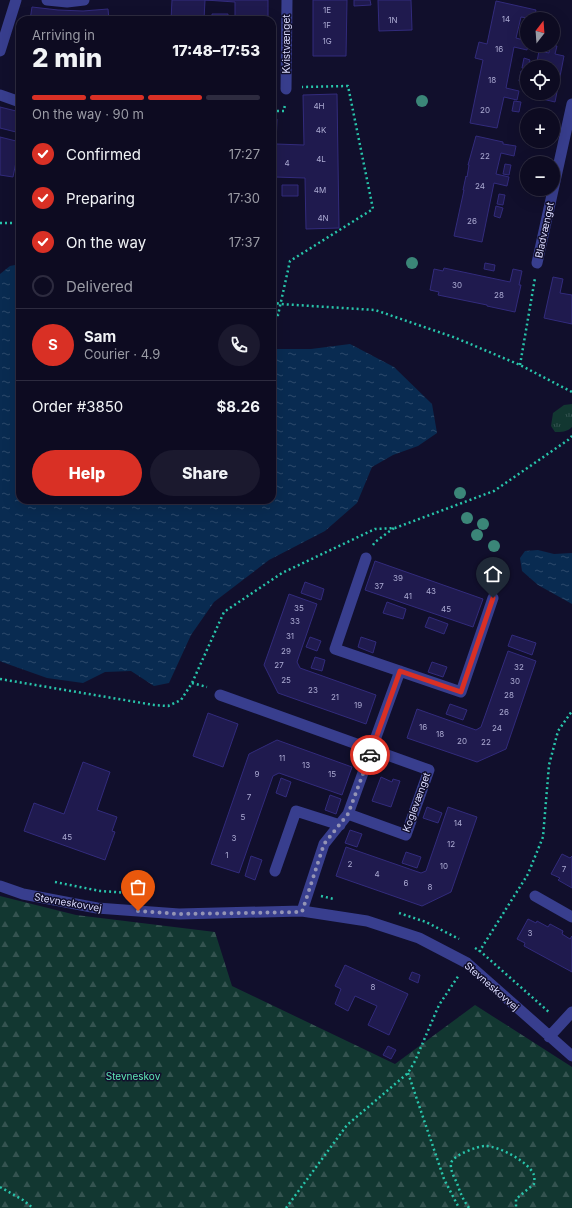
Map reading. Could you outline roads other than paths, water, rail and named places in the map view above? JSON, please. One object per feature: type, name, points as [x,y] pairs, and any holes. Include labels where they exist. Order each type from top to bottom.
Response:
[{"type":"street","points":[[0,51],[16,0]]},
{"type":"street","points":[[47,0],[67,2],[84,0]]},
{"type":"street","name":"Kvistvænget","points":[[286,89],[287,0]]},
{"type":"street","points":[[0,95],[16,101]]},
{"type":"street","name":"Bladvænget","points":[[537,263],[572,104]]},
{"type":"street","points":[[366,558],[335,649],[461,692],[493,598]]},
{"type":"street","points":[[302,912],[324,844],[348,814],[400,671]]},
{"type":"street","name":"Koglevænget","points":[[220,695],[429,770],[406,835],[348,814]]},
{"type":"street","points":[[276,871],[296,811],[340,825]]},
{"type":"street","name":"Stevneskovvej","points":[[0,886],[23,894],[97,908],[179,914],[302,912],[367,921],[419,938],[467,963],[572,1056]]},
{"type":"street","points":[[535,896],[572,917]]},
{"type":"street","points":[[549,1036],[572,1012]]},
{"type":"water","points":[[16,265],[16,504],[276,504],[276,349],[311,349],[350,344],[394,367],[432,404],[437,433],[418,446],[393,455],[372,467],[357,503],[325,531],[269,560],[214,602],[191,635],[169,683],[154,686],[131,671],[105,672],[83,683],[47,678],[2,662],[0,661],[0,274],[10,266]]},
{"type":"water","points":[[538,550],[554,554],[572,553],[572,604],[538,585],[522,571],[520,558],[525,551]]},
{"type":"park label","name":"Stevneskov","points":[[133,1076]]}]
